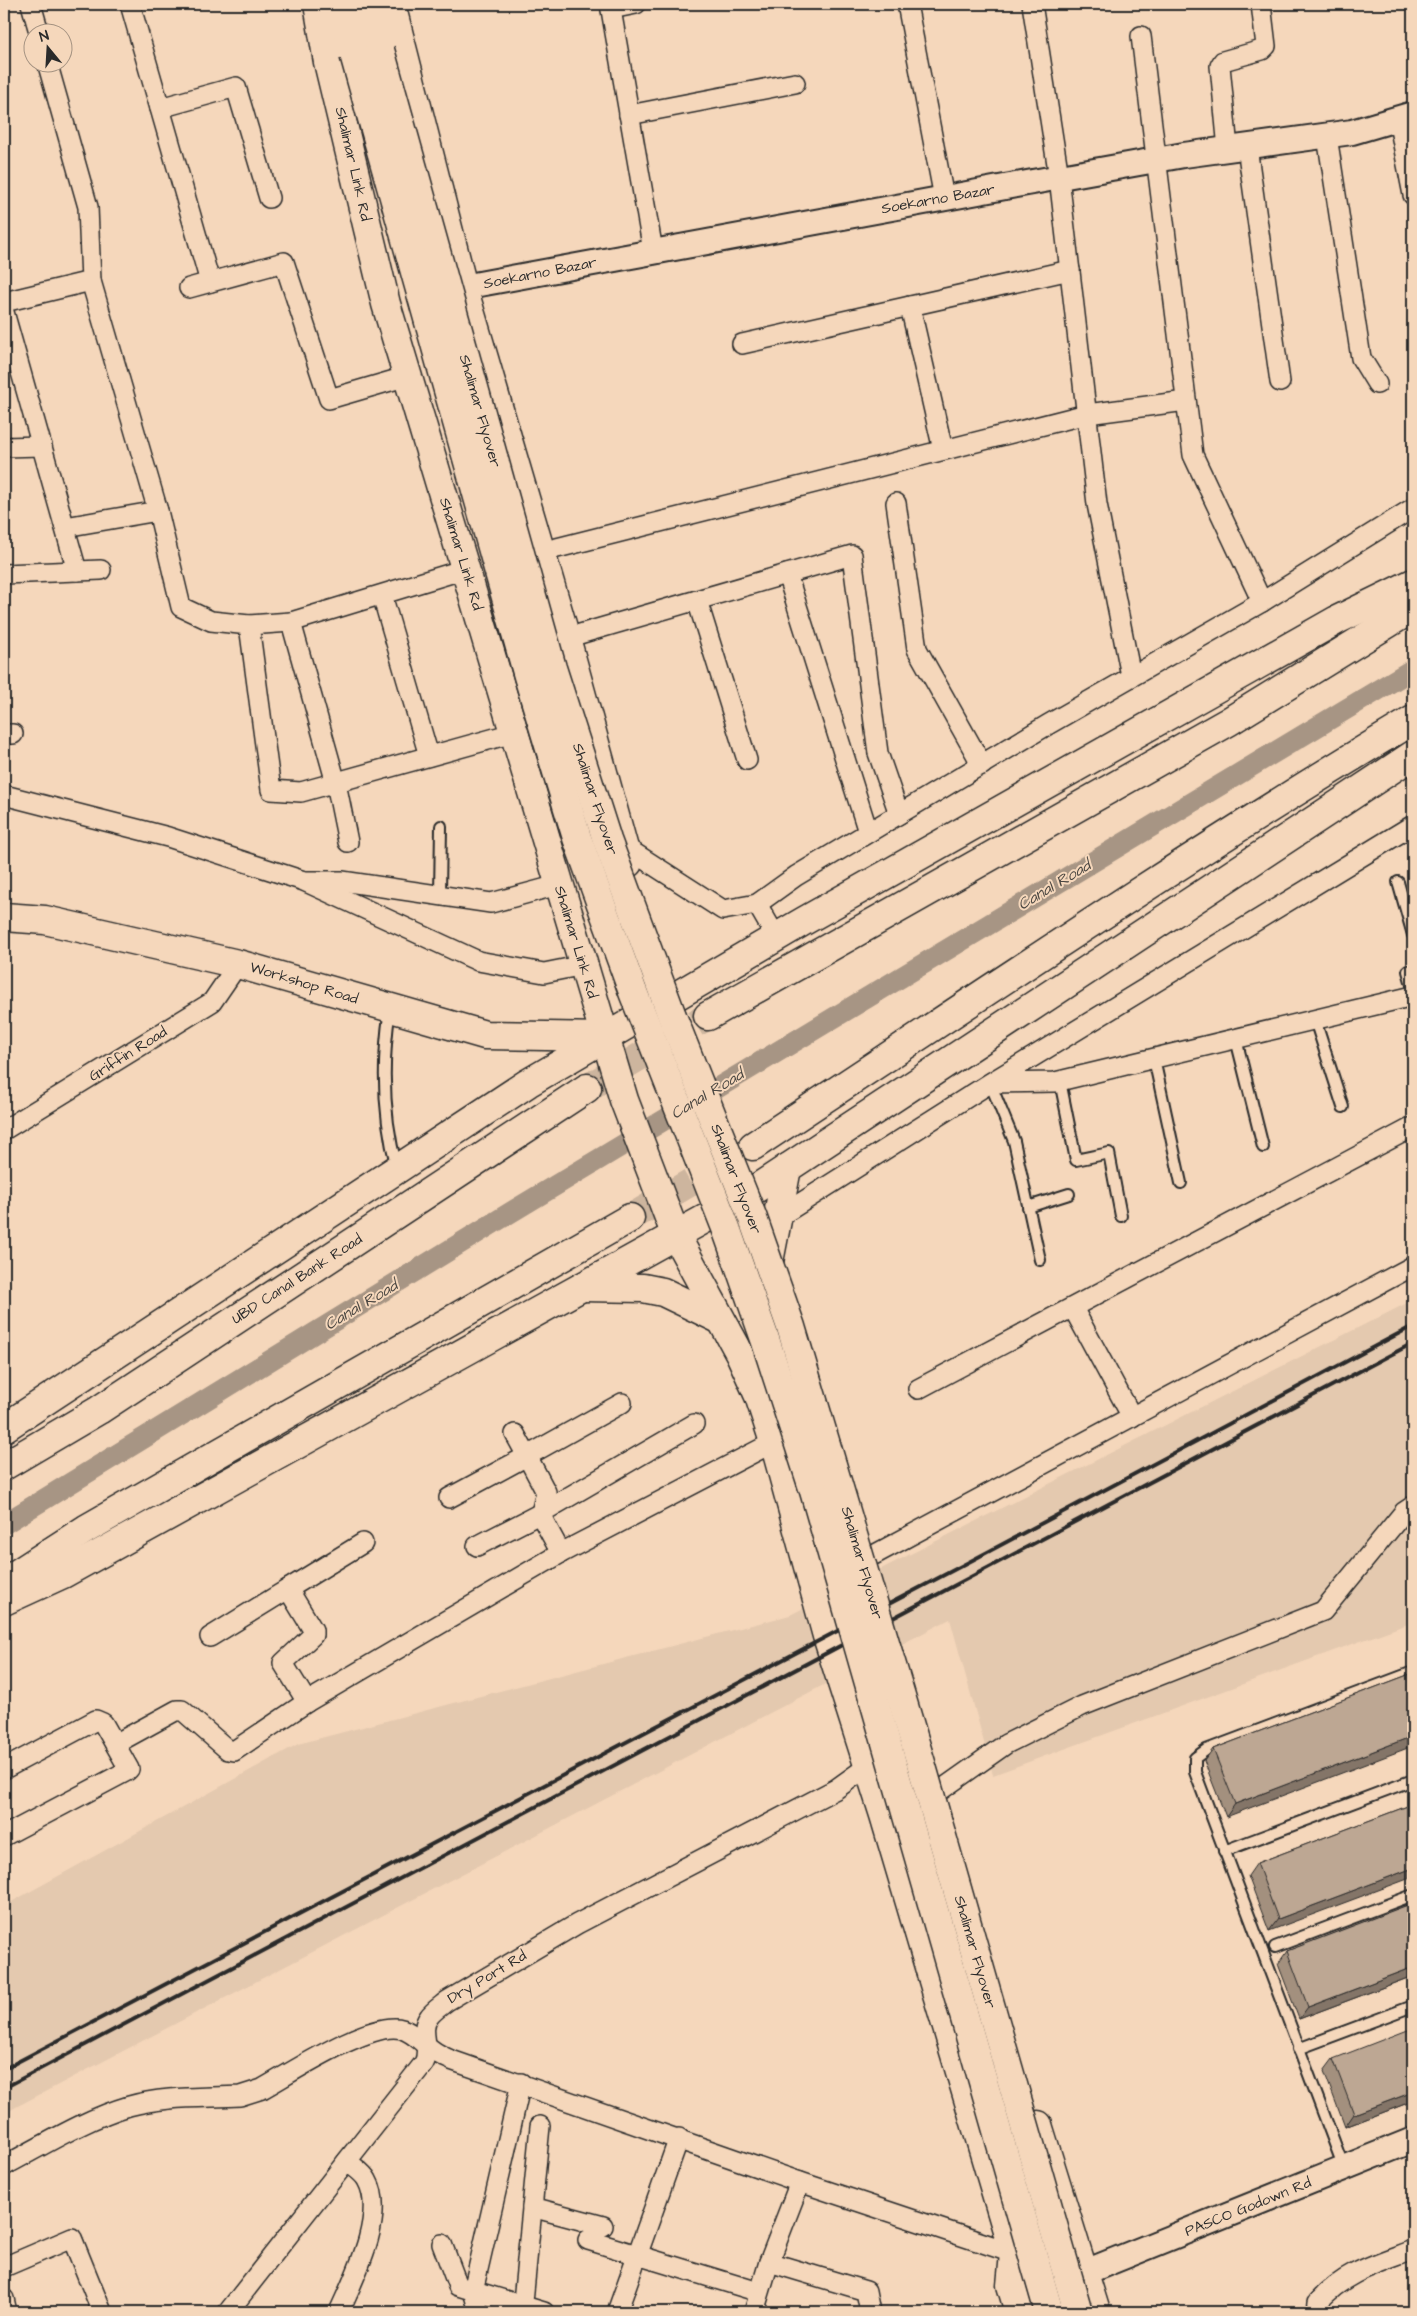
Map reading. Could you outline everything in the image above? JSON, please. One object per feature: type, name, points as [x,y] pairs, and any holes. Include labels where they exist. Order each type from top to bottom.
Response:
[{"type":"main road","name":"Shalimar Link Rd","points":[[318,4],[328,62],[386,304],[558,885],[624,1100],[676,1236],[740,1354],[759,1396],[774,1442],[823,1623],[868,1766],[1014,2254]]},
{"type":"main road","points":[[342,4],[367,52]]},
{"type":"main road","points":[[367,52],[368,4]]},
{"type":"main road","points":[[391,4],[463,287],[566,638],[622,845],[685,1047],[870,1557],[938,1792],[1096,2312]]},
{"type":"main road","name":"Shalimar Flyover","points":[[367,52],[528,676],[577,838],[633,992],[726,1228],[814,1491],[1049,2312]]},
{"type":"main road","name":"Shalimar Flyover","points":[[367,52],[552,668],[607,840],[672,1016],[752,1216],[791,1327],[921,1763],[1078,2312]]},
{"type":"main road","points":[[4,1428],[528,1083],[776,937],[1337,620],[1413,583]]},
{"type":"main road","points":[[708,1016],[1228,722],[1413,608]]},
{"type":"main road","points":[[752,1146],[1164,876],[1413,720]]},
{"type":"main road","points":[[4,1601],[72,1569],[739,1200],[1413,755]]},
{"type":"main road","name":"Workshop Road","points":[[4,917],[45,920],[238,964],[485,1035],[605,1037]]},
{"type":"main road","name":"UBD Canal Bank Road","points":[[4,1466],[99,1410],[587,1088]]},
{"type":"main road","points":[[766,1272],[786,1168]]},
{"type":"main road","points":[[4,1582],[86,1529],[630,1218]]},
{"type":"main road","points":[[582,1287],[643,1288],[663,1292],[722,1320]]},
{"type":"main road","points":[[823,1623],[883,1599]]},
{"type":"main road","points":[[1014,2254],[1011,2285],[1019,2312]]},
{"type":"street","points":[[30,4],[36,22]]},
{"type":"street","points":[[130,4],[210,282]]},
{"type":"street","points":[[636,4],[610,6],[653,251]]},
{"type":"street","points":[[907,4],[944,198]]},
{"type":"street","points":[[1032,4],[1059,177],[1097,504],[1131,676]]},
{"type":"street","points":[[1261,4],[1266,46],[1262,50],[1223,60],[1220,66],[1238,148],[1280,382]]},
{"type":"street","points":[[1141,36],[1193,455],[1262,602]]},
{"type":"street","points":[[50,72],[88,207],[91,281],[158,511],[181,608],[211,621],[249,625],[291,622],[465,570]]},
{"type":"street","points":[[629,115],[795,83]]},
{"type":"street","points":[[160,108],[236,87],[269,198]]},
{"type":"street","points":[[1405,116],[1413,195]]},
{"type":"street","name":"Soekarno Bazar","points":[[463,287],[1059,177],[1157,160],[1352,132],[1405,116]]},
{"type":"street","points":[[1327,136],[1361,358],[1377,384]]},
{"type":"street","points":[[189,288],[282,261],[286,263],[329,399],[408,376]]},
{"type":"street","points":[[742,344],[1070,270]]},
{"type":"street","points":[[4,302],[91,281]]},
{"type":"street","points":[[910,306],[943,450]]},
{"type":"street","points":[[4,312],[6,332],[42,446],[77,571]]},
{"type":"street","points":[[541,552],[1087,414],[1186,401]]},
{"type":"street","points":[[4,447],[42,446]]},
{"type":"street","points":[[896,503],[917,649],[982,764]]},
{"type":"street","points":[[622,845],[723,910],[757,904],[796,876],[868,832],[1131,676],[1262,602],[1413,508]]},
{"type":"street","points":[[65,527],[158,511]]},
{"type":"street","points":[[566,638],[852,555],[878,753],[899,814]]},
{"type":"street","points":[[4,574],[102,570]]},
{"type":"street","points":[[787,574],[868,832]]},
{"type":"street","points":[[382,595],[429,756]]},
{"type":"street","points":[[697,600],[747,760]]},
{"type":"street","points":[[291,622],[336,783],[348,842]]},
{"type":"street","points":[[249,625],[271,790],[301,792],[514,733]]},
{"type":"street","points":[[4,795],[168,837],[304,881],[323,892],[478,961],[544,973],[584,965]]},
{"type":"street","points":[[777,1218],[990,1083],[1413,825]]},
{"type":"street","points":[[304,881],[342,881],[491,903],[558,885]]},
{"type":"street","points":[[757,904],[776,937]]},
{"type":"street","name":"Griffin Road","points":[[4,1130],[212,1002],[238,964]]},
{"type":"street","points":[[990,1083],[1060,1081],[1413,996]]},
{"type":"street","points":[[918,1389],[1413,1127]]},
{"type":"street","points":[[870,1557],[1413,1266]]},
{"type":"street","points":[[1073,1308],[1132,1417]]},
{"type":"street","points":[[450,1498],[622,1403]]},
{"type":"street","points":[[477,1546],[541,1513],[694,1424]]},
{"type":"street","points":[[515,1434],[546,1492],[541,1513],[561,1553]]},
{"type":"street","points":[[115,1744],[177,1710],[182,1710],[228,1750],[234,1751],[307,1702],[561,1553],[774,1442]]},
{"type":"street","points":[[938,1792],[1006,1744],[1082,1706],[1323,1611],[1404,1512],[1413,1506]]},
{"type":"street","points":[[210,1637],[363,1543]]},
{"type":"street","points":[[288,1590],[313,1630],[313,1635],[283,1663],[307,1702]]},
{"type":"street","points":[[4,1769],[96,1720],[103,1723],[128,1768],[127,1771],[4,1836]]},
{"type":"street","name":"Dry Port Rd","points":[[228,2312],[424,2063],[427,2046],[424,2031],[428,2018],[447,2001],[577,1924],[836,1789],[868,1766]]},
{"type":"street","points":[[4,2166],[98,2118],[129,2106],[161,2100],[240,2096],[262,2089],[340,2045],[380,2030],[396,2028],[412,2033],[427,2046],[451,2060],[679,2138],[800,2182],[1014,2254],[1083,2273]]},
{"type":"street","points":[[479,2312],[473,2291],[521,2083]]},
{"type":"street","points":[[522,2309],[540,2126]]},
{"type":"street","points":[[617,2312],[679,2138]]},
{"type":"street","name":"PASCO Godown Rd","points":[[1083,2273],[1413,2140]]},
{"type":"street","points":[[339,2312],[367,2245],[373,2215],[372,2190],[366,2177],[347,2161]]},
{"type":"street","points":[[754,2312],[769,2262],[800,2182]]},
{"type":"street","points":[[532,2207],[603,2226]]},
{"type":"street","points":[[4,2267],[72,2238],[102,2312]]},
{"type":"street","points":[[588,2240],[759,2292]]},
{"type":"street","points":[[442,2244],[458,2286],[522,2309],[544,2312]]},
{"type":"street","points":[[1317,2312],[1318,2302],[1332,2286],[1358,2270],[1413,2250]]},
{"type":"street","points":[[769,2262],[866,2291],[870,2312]]},
{"type":"street","points":[[4,2299],[7,2312]]},
{"type":"lane","points":[[440,895],[442,826]]},
{"type":"lane","points":[[1398,882],[1413,935]]},
{"type":"lane","points":[[1413,970],[1408,971],[1413,988]]},
{"type":"lane","points":[[390,1009],[386,1031],[385,1075],[390,1140],[398,1169]]},
{"type":"lane","points":[[1315,1020],[1343,1107]]},
{"type":"lane","points":[[1236,1039],[1264,1147]]},
{"type":"lane","points":[[1154,1058],[1181,1183]]},
{"type":"lane","points":[[1060,1081],[1076,1160],[1109,1153],[1121,1216]]},
{"type":"lane","points":[[990,1083],[1014,1141],[1040,1260]]},
{"type":"lane","points":[[1028,1207],[1069,1194]]},
{"type":"lane","points":[[1344,2168],[1195,1772],[1195,1758],[1206,1750],[1413,1672]]},
{"type":"lane","points":[[1224,1851],[1413,1780]]},
{"type":"lane","points":[[1275,1947],[1413,1895]]},
{"type":"lane","points":[[1298,2049],[1413,2006]]},
{"type":"shaded area","points":[[1413,1300],[1413,1622],[993,1775],[950,1619],[14,2108],[4,2115],[4,1906],[298,1744],[790,1615]]},
{"type":"building","points":[[1413,1673],[1413,1736],[1235,1804],[1213,1749]]},
{"type":"building","points":[[1413,1804],[1413,1868],[1278,1919],[1257,1863]]},
{"type":"building","points":[[1413,1903],[1413,1967],[1308,2007],[1287,1951]]},
{"type":"building","points":[[1413,2028],[1413,2092],[1354,2114],[1333,2059]]},
{"type":"waterway","name":"Canal Road","points":[[4,1524],[513,1211],[1413,669]]},
{"type":"tunnel","points":[[587,1088],[708,1016]]},
{"type":"tunnel","points":[[630,1218],[725,1162]]},
{"type":"railway","points":[[4,2069],[965,1564],[1413,1326]]},
{"type":"railway","points":[[4,2088],[1413,1343]]}]
